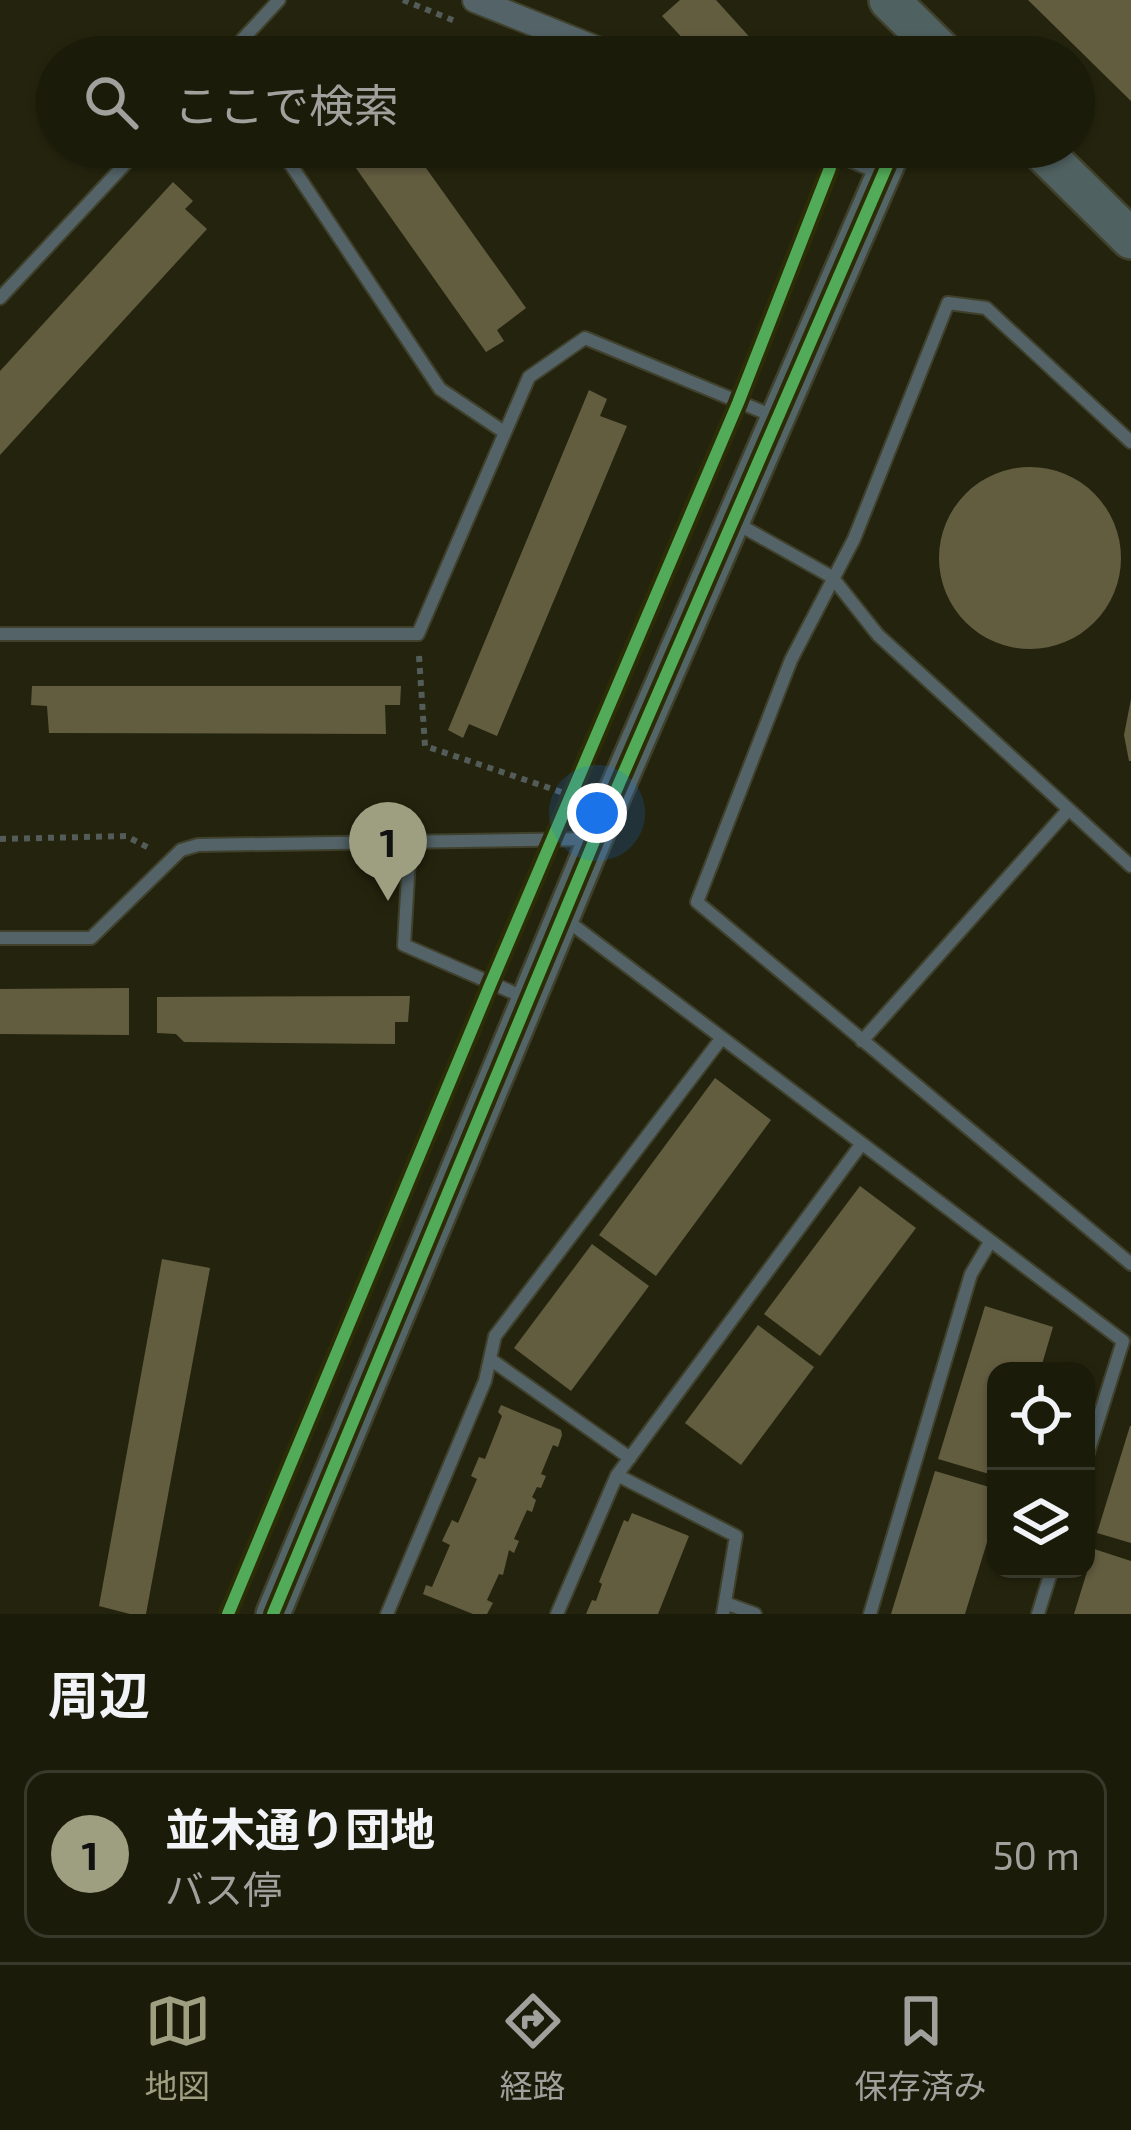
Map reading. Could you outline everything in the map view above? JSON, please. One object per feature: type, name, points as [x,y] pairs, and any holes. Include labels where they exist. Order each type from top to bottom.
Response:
[{"type":"main road","points":[[889,0],[922,36]]},
{"type":"main road","points":[[1059,168],[1131,238]]},
{"type":"street","points":[[475,0],[565,36]]},
{"type":"street","points":[[273,1614],[595,839],[886,168]]},
{"type":"lane","points":[[246,36],[279,0]]},
{"type":"lane","points":[[0,298],[121,168]]},
{"type":"lane","points":[[293,168],[440,389],[504,432]]},
{"type":"lane","points":[[1131,442],[986,308],[948,303],[854,539],[791,660],[697,902],[1131,1264]]},
{"type":"lane","points":[[0,634],[418,634],[529,377],[585,338],[780,418]]},
{"type":"lane","points":[[735,522],[832,577],[878,635],[1131,866]]},
{"type":"lane","points":[[862,1041],[1068,810]]},
{"type":"lane","points":[[0,938],[91,938],[181,850],[198,844],[595,839]]},
{"type":"lane","points":[[410,842],[404,945],[529,1000]]},
{"type":"lane","points":[[564,919],[1123,1341],[1095,1430]]},
{"type":"lane","points":[[387,1614],[485,1381],[495,1336],[721,1039]]},
{"type":"lane","points":[[557,1614],[617,1475],[860,1146]]},
{"type":"lane","points":[[870,1614],[971,1274],[990,1242]]},
{"type":"lane","points":[[490,1359],[629,1458]]},
{"type":"lane","points":[[617,1475],[736,1535],[725,1609],[755,1614]]},
{"type":"lane","points":[[1038,1614],[1049,1578]]},
{"type":"path","points":[[418,634],[425,746],[570,795]]},
{"type":"path","points":[[0,838],[126,836],[146,843],[167,864]]},
{"type":"building","points":[[680,0],[716,0],[749,36],[681,36],[662,16]]},
{"type":"building","points":[[1028,0],[1131,0],[1131,101],[1095,66],[1095,36],[1065,36]]},
{"type":"building","points":[[356,168],[426,168],[526,308],[497,330],[504,341],[486,352]]},
{"type":"building","points":[[173,182],[193,201],[185,209],[207,229],[0,455],[0,371]]},
{"type":"building","points":[[589,390],[607,399],[600,416],[627,426],[497,736],[469,724],[463,738],[448,730]]},
{"type":"building","points":[[1030,467],[1065,474],[1094,494],[1114,523],[1121,558],[1114,593],[1094,622],[1065,642],[1030,649],[995,642],[966,622],[946,593],[939,558],[946,523],[966,494],[995,474]]},
{"type":"building","points":[[32,686],[401,686],[400,705],[385,705],[386,734],[49,733],[47,706],[31,705]]},
{"type":"building","points":[[1131,699],[1131,761],[1129,761],[1124,735]]},
{"type":"building","points":[[129,988],[129,1035],[0,1034],[0,989]]},
{"type":"building","points":[[410,996],[408,1022],[395,1022],[395,1044],[184,1042],[176,1034],[157,1033],[157,997]]},
{"type":"building","points":[[715,1078],[771,1120],[656,1276],[599,1235]]},
{"type":"building","points":[[860,1186],[916,1228],[820,1356],[764,1314]]},
{"type":"building","points":[[592,1244],[649,1286],[571,1391],[514,1348]]},
{"type":"building","points":[[162,1259],[210,1268],[146,1614],[130,1614],[99,1606]]},
{"type":"building","points":[[985,1306],[1053,1327],[1043,1362],[987,1362],[987,1473],[938,1459]]},
{"type":"building","points":[[758,1325],[814,1367],[741,1465],[685,1423]]},
{"type":"building","points":[[501,1405],[561,1430],[562,1435],[541,1474],[546,1476],[541,1488],[532,1497],[536,1500],[532,1512],[527,1510],[514,1539],[519,1541],[514,1553],[509,1550],[503,1575],[499,1574],[487,1600],[493,1603],[487,1614],[473,1614],[423,1594],[426,1585],[432,1587],[450,1545],[442,1541],[452,1520],[458,1523],[477,1479],[471,1476],[479,1457],[485,1459],[502,1416],[498,1412]]},
{"type":"building","points":[[1131,1426],[1131,1543],[1097,1533]]},
{"type":"building","points":[[935,1471],[987,1486],[987,1542],[965,1614],[891,1614]]},
{"type":"building","points":[[632,1513],[689,1536],[658,1614],[586,1614],[592,1600],[596,1601],[624,1520],[628,1522]]},
{"type":"building","points":[[1095,1549],[1131,1561],[1131,1614],[1074,1614],[1085,1578],[1095,1578]]},
{"type":"cycle path","points":[[228,1614],[738,403],[830,168]]},
{"type":"cycle path","points":[[273,1614],[595,839],[886,168]]},
{"type":"place","name":"並木通り団地","points":[[388,901]]}]
